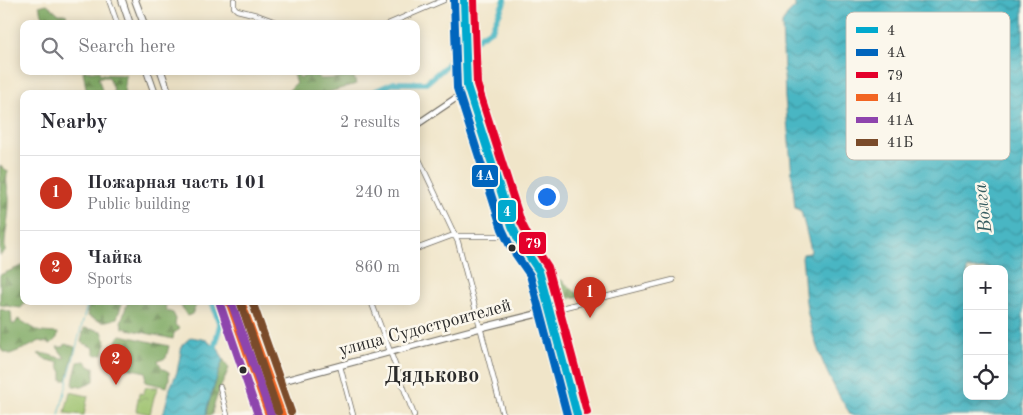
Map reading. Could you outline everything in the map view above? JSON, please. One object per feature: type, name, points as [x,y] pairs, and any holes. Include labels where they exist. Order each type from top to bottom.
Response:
[{"type":"main road","points":[[122,0],[129,20]]},
{"type":"main road","points":[[135,0],[142,20]]},
{"type":"main road","points":[[148,75],[154,90]]},
{"type":"main road","points":[[162,75],[168,90]]},
{"type":"main road","points":[[229,305],[269,415]]},
{"type":"main road","points":[[242,305],[282,415]]},
{"type":"street","points":[[109,0],[115,20]]},
{"type":"street","points":[[234,0],[234,7],[237,10],[270,20]]},
{"type":"street","points":[[397,20],[444,0]]},
{"type":"street","points":[[464,0],[467,86],[516,236],[537,266],[577,415]]},
{"type":"street","points":[[420,122],[456,98],[467,86]]},
{"type":"street","points":[[420,161],[456,236],[504,415]]},
{"type":"street","points":[[420,249],[456,236],[516,236]]},
{"type":"street","name":"улица Судостроителей","points":[[271,384],[480,328],[673,280]]},
{"type":"street","points":[[372,305],[414,415]]},
{"type":"street","points":[[340,366],[353,415]]},
{"type":"street","points":[[220,387],[227,415]]},
{"type":"green space","points":[[47,4],[59,14],[66,14],[67,20],[44,20],[39,6]]},
{"type":"green space","points":[[84,75],[126,75],[124,90],[114,90],[109,77],[98,77],[102,90],[86,90]]},
{"type":"green space","points":[[293,75],[298,75],[300,78],[316,75],[321,79],[354,77],[356,84],[336,90],[289,90],[296,83]]},
{"type":"green space","points":[[0,166],[8,171],[9,199],[5,251],[0,256]]},
{"type":"green space","points":[[20,267],[20,305],[24,305],[21,308],[0,305],[0,275]]},
{"type":"green space","points":[[560,279],[580,296],[555,302],[554,292]]},
{"type":"green space","points":[[89,305],[122,305],[117,318],[109,321],[99,321],[88,316]]},
{"type":"green space","points":[[127,305],[166,305],[167,311],[173,313],[176,319],[175,325],[180,329],[174,333],[173,339],[123,328],[121,322]]},
{"type":"green space","points":[[180,305],[196,305],[192,314],[187,316]]},
{"type":"green space","points":[[0,309],[11,312],[12,324],[15,324],[18,319],[40,332],[58,333],[57,338],[51,344],[40,341],[10,354],[2,351],[0,345]]},
{"type":"green space","points":[[84,328],[102,331],[106,343],[103,354],[94,354],[94,348],[81,342]]},
{"type":"green space","points":[[121,335],[169,346],[166,358],[158,361],[162,368],[169,372],[167,387],[145,382],[146,372],[108,364],[117,339]]},
{"type":"green space","points":[[65,344],[75,347],[67,380],[62,380],[62,372],[58,365],[60,363],[47,360],[38,354],[65,358],[57,347],[64,347]]},
{"type":"green space","points":[[223,359],[229,368],[216,399],[212,415],[206,415],[207,408]]},
{"type":"green space","points":[[85,361],[90,367],[94,367],[94,381],[82,386],[73,386],[78,362]]},
{"type":"green space","points":[[146,387],[158,387],[150,414],[136,411],[139,393],[143,394]]},
{"type":"green space","points":[[70,392],[88,396],[84,415],[65,413]]},
{"type":"water","name":"Волга","points":[[795,0],[1023,0],[1023,415],[851,415],[821,359],[808,315],[802,258],[803,254],[810,253],[811,250],[801,211],[795,208],[785,98],[782,24],[795,7]]},
{"type":"water","points":[[191,337],[207,340],[212,345],[216,344],[223,359],[206,415],[163,415],[170,388],[177,372],[182,345]]},
{"type":"waterway","points":[[378,90],[394,83],[426,83],[445,67],[456,52],[492,29],[505,0]]},
{"type":"waterway","points":[[59,415],[87,305]]},
{"type":"waterway","points":[[213,305],[220,325],[214,350]]},
{"type":"transit line","name":"4А","points":[[454,0],[457,88],[502,229],[510,246],[530,275],[567,415]]},
{"type":"transit line","name":"4","points":[[464,0],[467,86],[512,226],[519,241],[539,271],[577,415]]},
{"type":"transit line","name":"79","points":[[474,0],[477,84],[521,222],[548,267],[587,412]]},
{"type":"transit line","name":"41А","points":[[220,305],[258,415]]},
{"type":"transit line","name":"41","points":[[230,305],[269,415]]},
{"type":"transit line","name":"41А","points":[[232,305],[271,415]]},
{"type":"transit line","name":"41Б","points":[[241,305],[278,412]]},
{"type":"transit line","name":"41","points":[[242,305],[282,415]]},
{"type":"transit line","name":"41Б","points":[[253,305],[291,412]]},
{"type":"place","name":"Пожарная часть 101","points":[[590,318]]},
{"type":"place","name":"Чайка","points":[[116,385]]},
{"type":"district","name":"Дядьково","points":[[432,376]]}]
